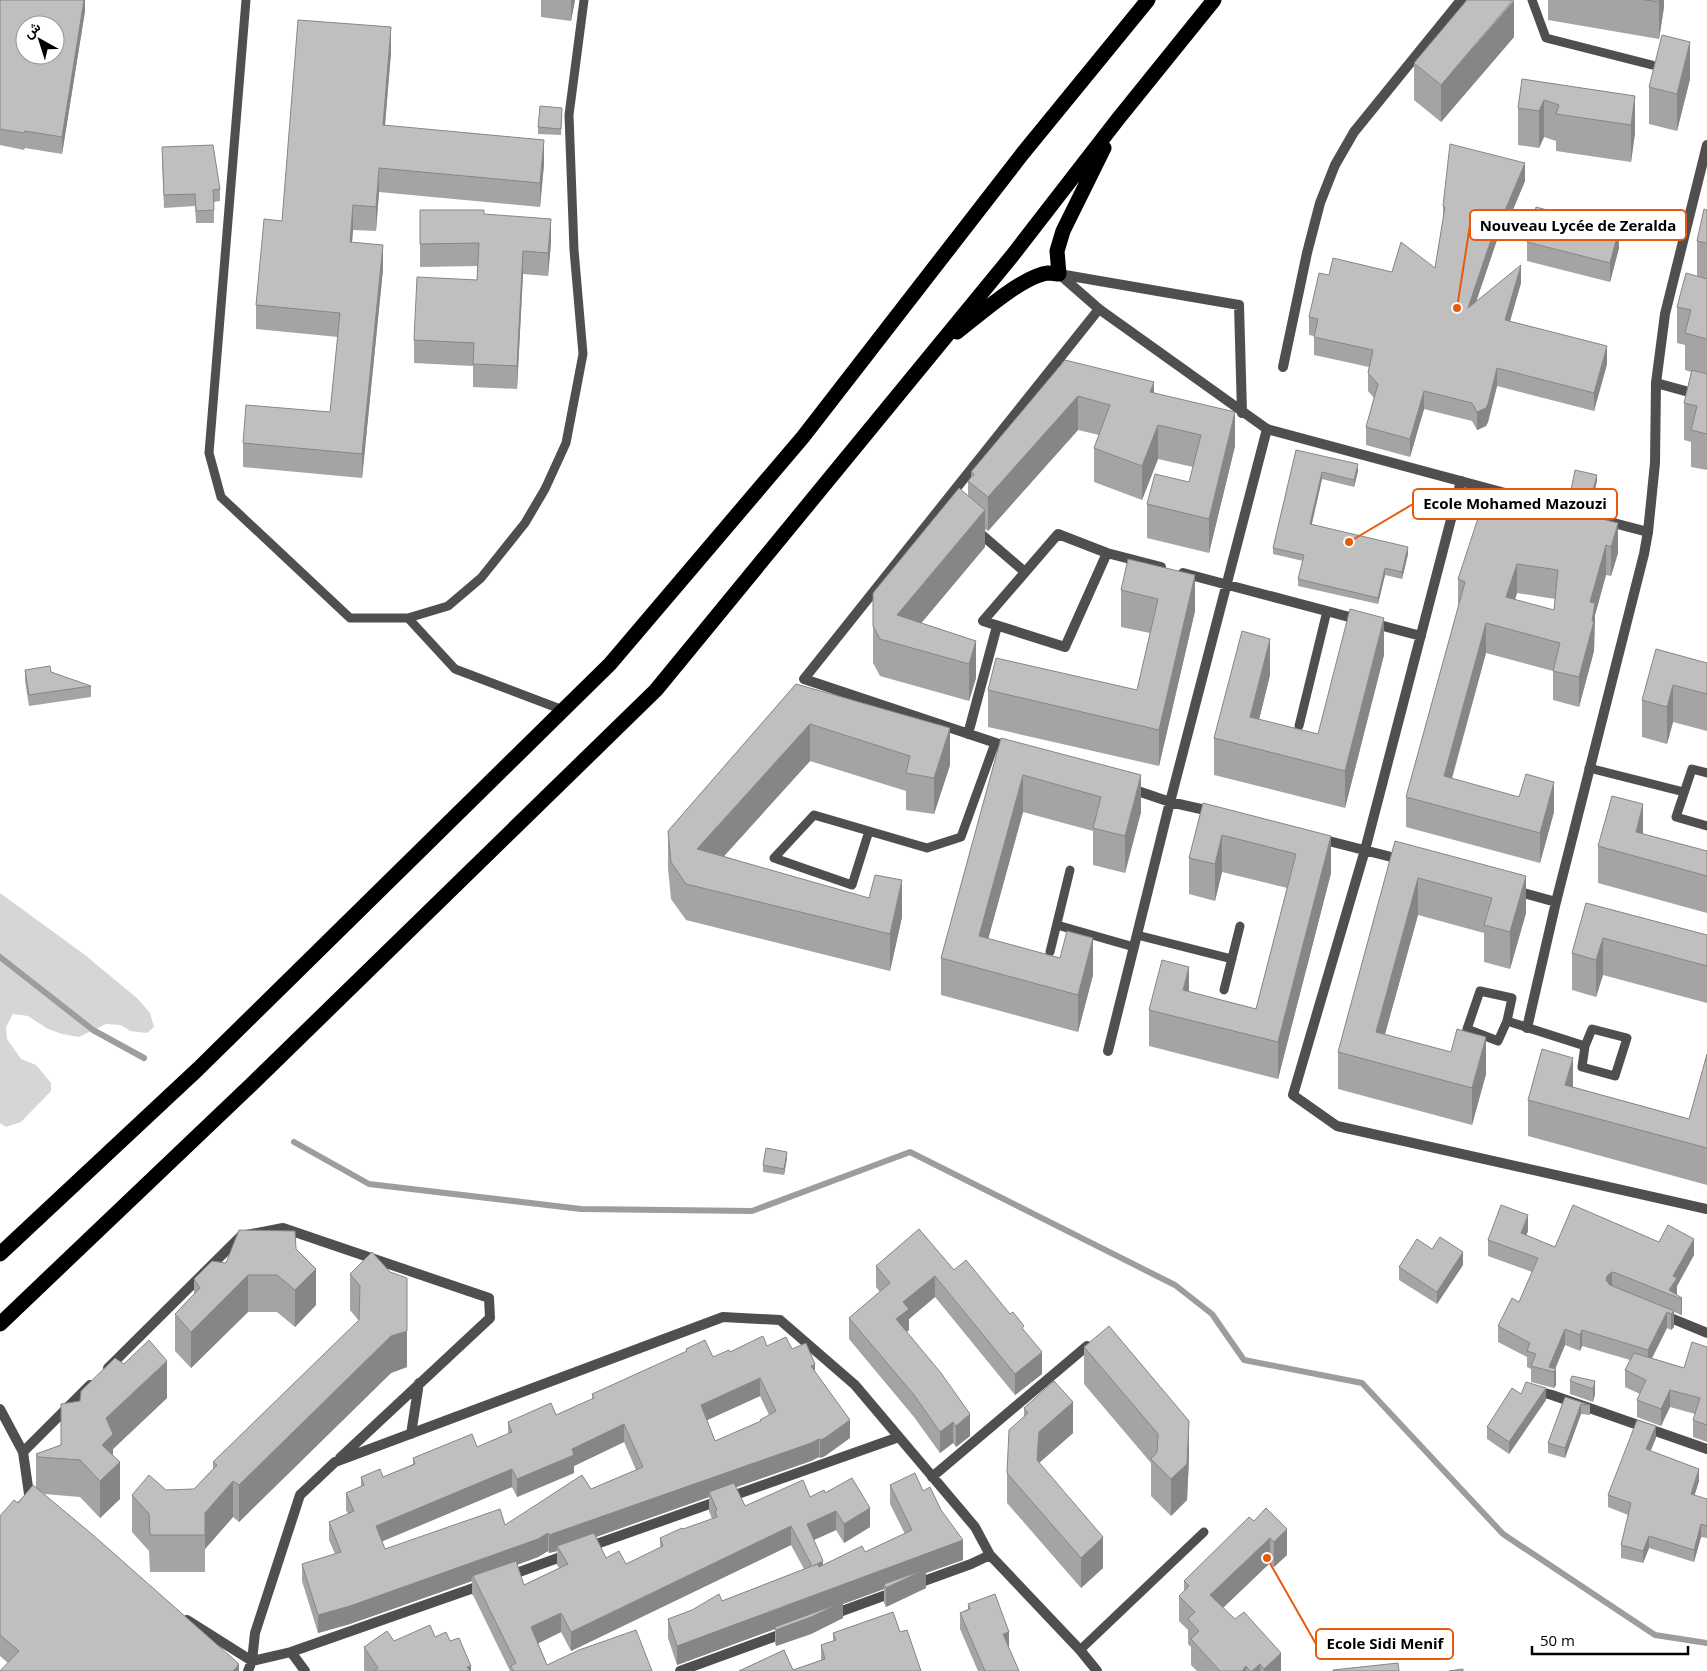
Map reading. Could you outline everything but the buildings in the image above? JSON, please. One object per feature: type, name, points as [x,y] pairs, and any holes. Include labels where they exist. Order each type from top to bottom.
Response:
[{"type":"highway","points":[[0,1254],[205,1062],[610,664],[803,437],[1023,153],[1148,0]]},
{"type":"highway","points":[[0,1324],[266,1070],[656,690],[1012,256],[1118,119],[1214,0]]},
{"type":"highway","points":[[936,348],[1017,286],[1047,273],[1060,274],[1057,251],[1063,231],[1118,119]]},
{"type":"street","points":[[1283,367],[1307,253],[1320,203],[1335,165],[1354,132],[1461,0]]},
{"type":"street","points":[[1527,1028],[1589,768],[1644,554],[1655,463],[1656,384],[1665,314],[1703,179],[1707,145]]},
{"type":"street","points":[[1060,274],[1099,309],[1242,413],[1267,429],[1648,532]]},
{"type":"street","points":[[1060,274],[1239,305],[1242,413]]},
{"type":"street","points":[[1022,752],[804,679],[948,506],[1099,309]]},
{"type":"street","points":[[1656,384],[1707,397]]},
{"type":"street","points":[[1108,1051],[1170,802],[1267,429]]},
{"type":"street","points":[[1461,481],[1365,850],[1293,1095],[1337,1126],[1707,1209]]},
{"type":"street","points":[[966,522],[1025,572]]},
{"type":"street","points":[[1107,553],[1065,647],[983,621],[1058,534],[1107,553],[1421,636]]},
{"type":"street","points":[[968,734],[997,626]]},
{"type":"street","points":[[1115,783],[1170,802],[1226,815]]},
{"type":"street","points":[[1310,836],[1413,863]]},
{"type":"street","points":[[1499,886],[1556,902]]},
{"type":"street","points":[[23,1452],[241,1236],[283,1228],[489,1298],[490,1318],[300,1495],[255,1633],[250,1666]]},
{"type":"street","points":[[1648,1308],[1707,1333]]},
{"type":"street","points":[[336,1462],[723,1317],[780,1320],[855,1385],[974,1527],[990,1555],[1080,1650],[1097,1671]]},
{"type":"street","points":[[932,1477],[1087,1346]]},
{"type":"street","points":[[411,1434],[420,1383]]},
{"type":"street","points":[[1529,1389],[1552,1395],[1707,1449]]},
{"type":"street","points":[[0,1409],[23,1452],[29,1494],[43,1506]]},
{"type":"street","points":[[250,1666],[899,1437]]},
{"type":"street","points":[[826,1617],[971,1564],[990,1555]]},
{"type":"street","points":[[176,1614],[250,1666]]},
{"type":"street","points":[[680,1671],[798,1627]]},
{"type":"street","points":[[291,1652],[305,1671]]},
{"type":"lane","points":[[246,0],[209,453],[221,497],[350,618],[408,618],[448,606],[481,578],[525,523],[545,489],[566,443],[583,354],[574,250],[569,115],[584,0]]},
{"type":"lane","points":[[1532,0],[1546,38],[1652,65]]},
{"type":"lane","points":[[1299,726],[1327,611]]},
{"type":"lane","points":[[408,618],[455,669],[563,710]]},
{"type":"lane","points":[[868,831],[852,885],[774,858],[814,815],[927,848],[961,837],[995,743]]},
{"type":"lane","points":[[1589,768],[1684,792]]},
{"type":"lane","points":[[1707,773],[1692,769],[1676,818],[1707,826]]},
{"type":"lane","points":[[1050,952],[1070,870]]},
{"type":"lane","points":[[1057,925],[1134,947]]},
{"type":"lane","points":[[1224,990],[1240,926]]},
{"type":"lane","points":[[1137,935],[1232,960]]},
{"type":"lane","points":[[1480,991],[1512,998],[1507,1021],[1498,1041],[1466,1029],[1480,991]]},
{"type":"lane","points":[[1507,1021],[1585,1046]]},
{"type":"lane","points":[[1592,1029],[1627,1038],[1616,1076],[1582,1067],[1585,1046],[1592,1029]]},
{"type":"lane","points":[[1080,1650],[1204,1532]]},
{"type":"shaded area","points":[[0,893],[85,955],[138,999],[150,1013],[154,1027],[147,1033],[130,1031],[121,1025],[106,1024],[79,1037],[48,1029],[28,1016],[13,1014],[6,1027],[7,1039],[21,1059],[36,1065],[51,1083],[51,1091],[21,1122],[6,1127],[0,1123]]},
{"type":"waterway","points":[[0,957],[93,1030],[144,1058]]},
{"type":"waterway","points":[[294,1142],[369,1184],[581,1209],[752,1211],[910,1152],[1175,1285],[1212,1314],[1244,1360],[1362,1383],[1503,1534],[1655,1635],[1707,1643]]},
{"type":"place","name":"Nouveau Lycée de Zeralda","points":[[1457,308]]},
{"type":"place","name":"Ecole Mohamed Mazouzi","points":[[1349,542]]},
{"type":"place","name":"Ecole Sidi Menif","points":[[1267,1558]]}]
